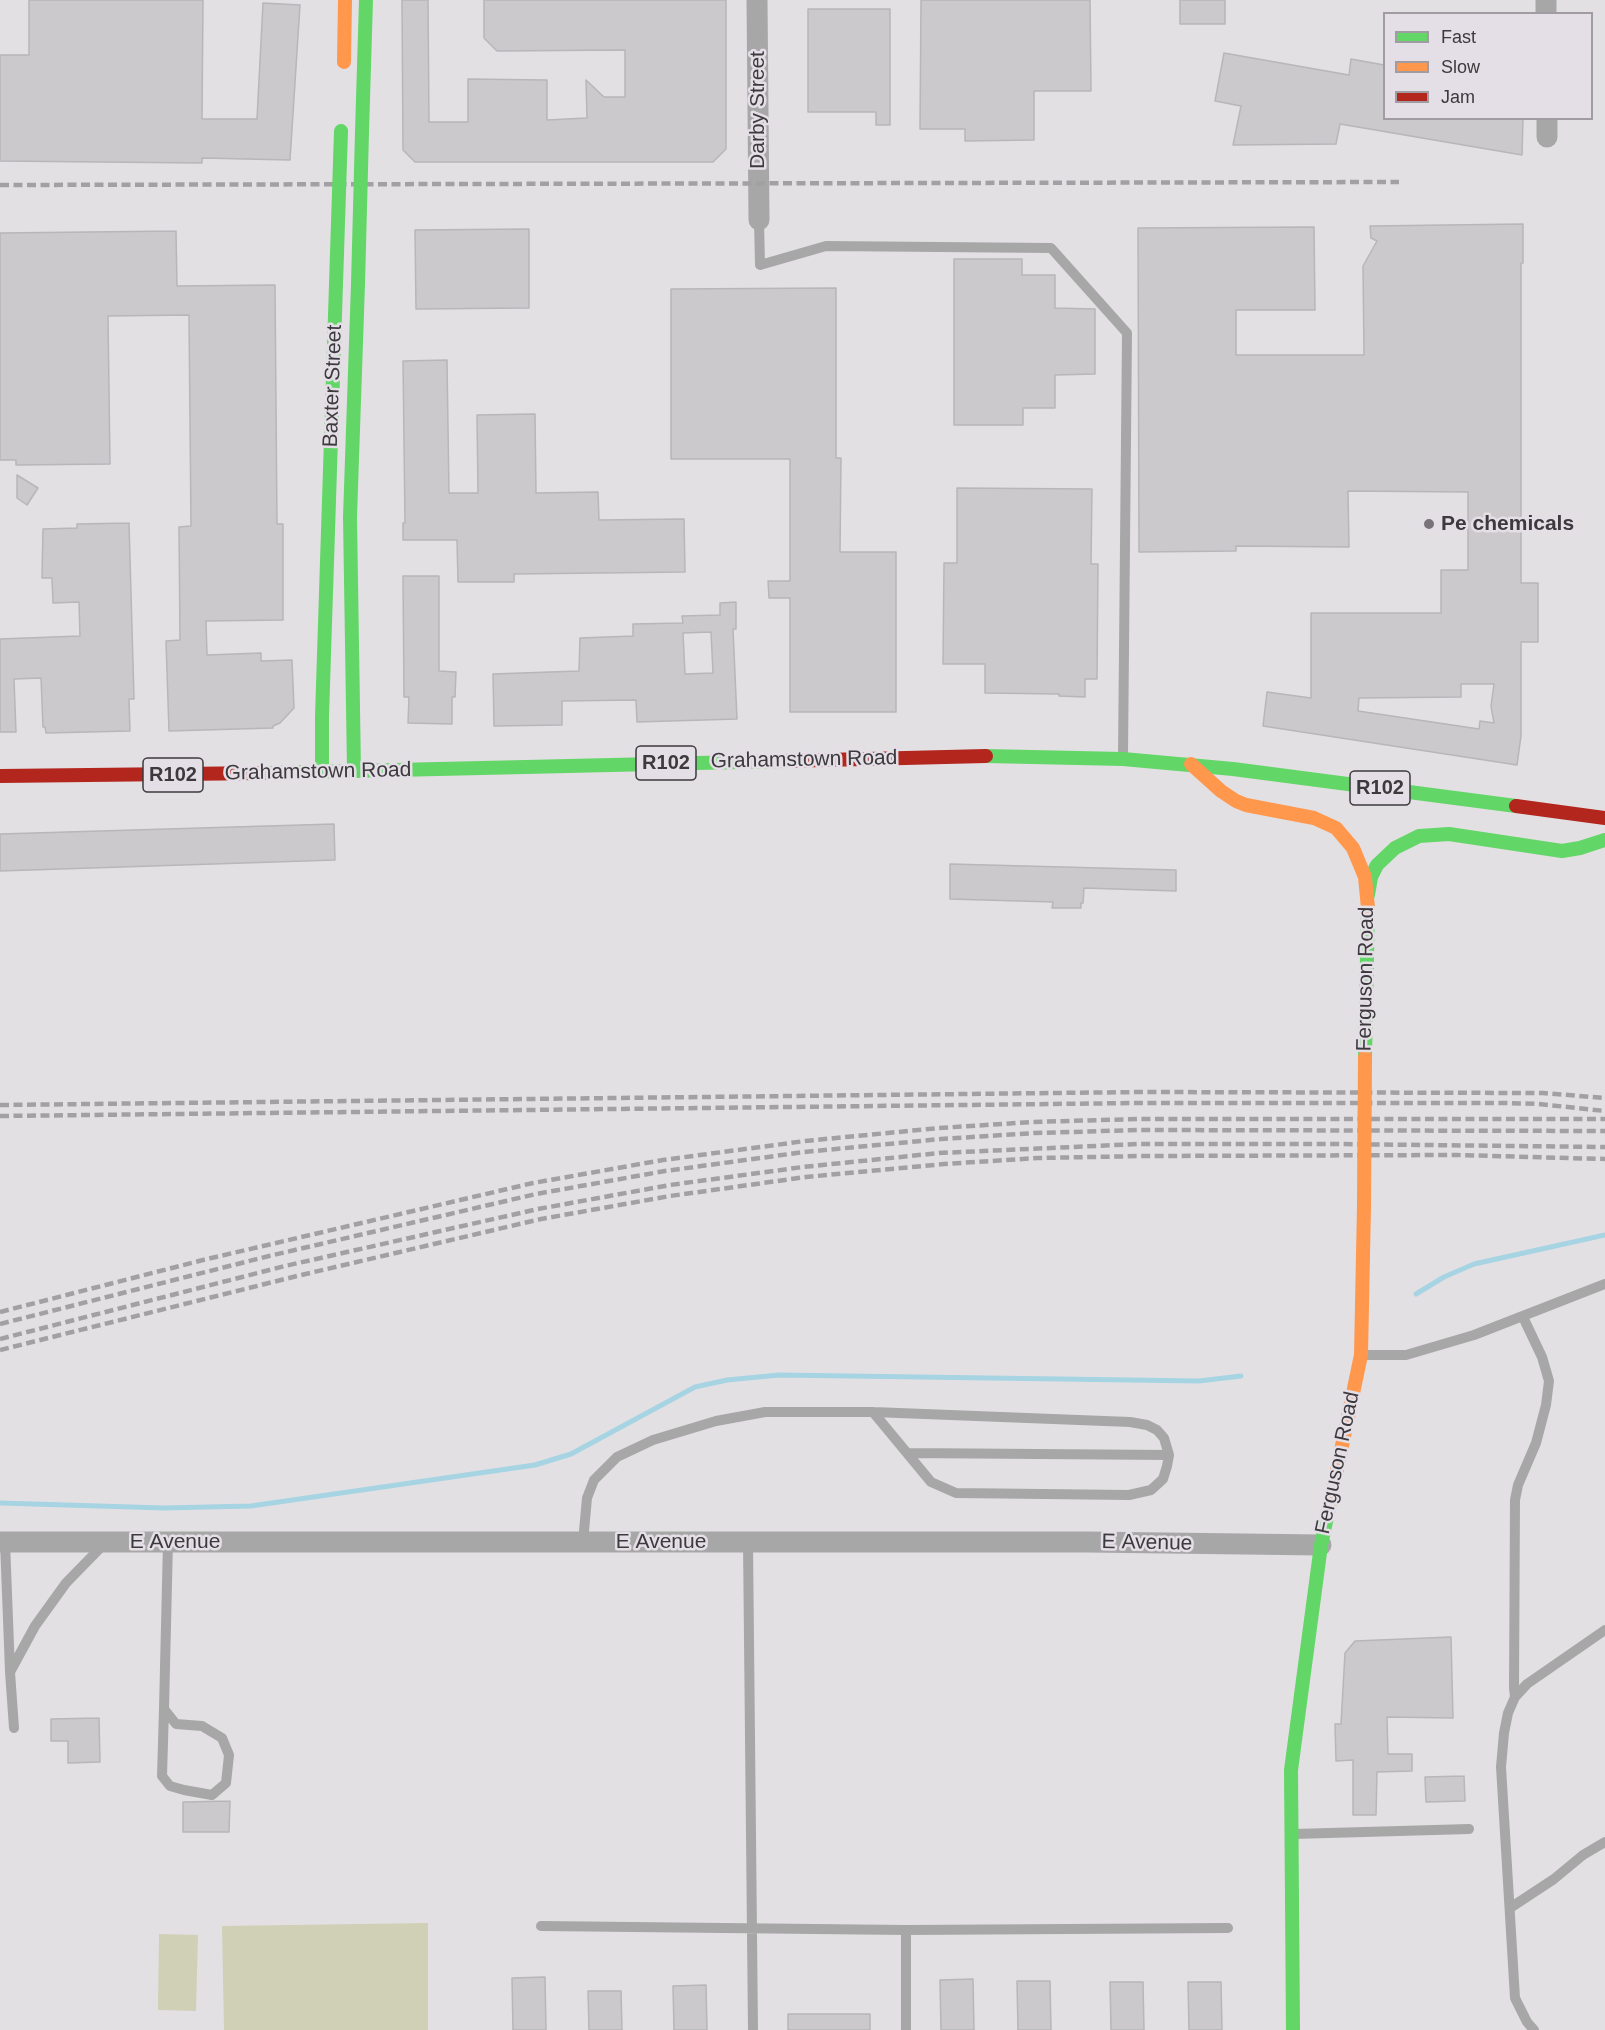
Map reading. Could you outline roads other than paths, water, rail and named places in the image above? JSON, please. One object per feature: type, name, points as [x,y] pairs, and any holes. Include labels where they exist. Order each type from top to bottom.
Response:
[{"type":"main road","points":[[343,72],[345,0]]},
{"type":"main road","name":"Baxter Street","points":[[354,771],[350,518],[366,0]]},
{"type":"main road","name":"Baxter Street","points":[[322,772],[342,125]]},
{"type":"main road","name":"Grahamstown Road","points":[[0,776],[156,776],[974,756],[1123,759],[1191,764],[1605,818]]},
{"type":"main road","name":"Ferguson Road","points":[[1191,764],[1221,791],[1236,801],[1314,818],[1336,828],[1360,860],[1368,895]]},
{"type":"main road","name":"Ferguson Road","points":[[1293,2030],[1291,1770],[1294,1737],[1322,1545],[1361,1355],[1368,895],[1371,877],[1377,865],[1395,848],[1419,836],[1449,834],[1562,851],[1605,840]]},
{"type":"street","name":"Darby Street","points":[[757,0],[759,220]]},
{"type":"street","name":"E Avenue","points":[[3,1542],[1322,1545]]},
{"type":"lane","points":[[759,220],[759,265],[826,246],[1051,248],[1127,333],[1123,759]]},
{"type":"lane","points":[[1361,1355],[1406,1355],[1474,1335],[1605,1284]]},
{"type":"lane","points":[[1515,1697],[1515,1500],[1518,1485],[1539,1433],[1549,1381],[1542,1357],[1523,1317]]},
{"type":"lane","points":[[583,1542],[587,1498],[594,1480],[617,1457],[653,1440],[716,1421],[765,1412],[873,1412],[1130,1422],[1147,1425],[1157,1430],[1164,1438],[1168,1455],[1163,1479],[1151,1490],[1129,1496],[956,1492],[931,1482],[873,1412]]},
{"type":"lane","points":[[907,1453],[1168,1455]]},
{"type":"lane","points":[[3,1542],[14,1728]]},
{"type":"lane","points":[[10,1672],[35,1626],[66,1583],[106,1542]]},
{"type":"lane","points":[[164,1709],[176,1724],[202,1726],[222,1738],[229,1755],[226,1783],[212,1795],[184,1791],[170,1786],[162,1776],[168,1542]]},
{"type":"lane","points":[[748,1542],[753,2030]]},
{"type":"lane","points":[[1534,2030],[1527,2022],[1515,1998],[1501,1767],[1504,1733],[1508,1713],[1515,1697],[1527,1684],[1605,1630]]},
{"type":"lane","points":[[1291,1834],[1469,1829]]},
{"type":"lane","points":[[1510,1908],[1554,1879],[1583,1855],[1605,1842]]},
{"type":"lane","points":[[541,1926],[906,1930],[1228,1928]]},
{"type":"lane","points":[[906,1930],[906,2030]]},
{"type":"waterway","points":[[1416,1294],[1444,1277],[1474,1264],[1605,1235]]},
{"type":"waterway","points":[[0,1503],[164,1508],[251,1506],[535,1465],[571,1454],[695,1387],[727,1380],[779,1375],[1199,1381],[1241,1376]]},
{"type":"railway","points":[[0,185],[1399,182]]},
{"type":"railway","points":[[0,1105],[1141,1092],[1543,1093],[1605,1098]]},
{"type":"railway","points":[[0,1116],[1138,1103],[1505,1103],[1605,1111]]},
{"type":"railway","points":[[0,1312],[203,1260],[533,1183],[663,1160],[805,1141],[939,1128],[1140,1119],[1605,1119]]},
{"type":"railway","points":[[0,1324],[269,1256],[536,1194],[665,1171],[804,1152],[941,1139],[1140,1130],[1605,1131]]},
{"type":"railway","points":[[0,1339],[285,1266],[538,1209],[670,1185],[803,1167],[939,1153],[1139,1144],[1605,1147]]},
{"type":"railway","points":[[0,1350],[297,1276],[541,1219],[670,1196],[806,1177],[1038,1158],[1456,1155],[1605,1159]]},
{"type":"place","name":"Pe chemicals","points":[[1429,524]]}]
